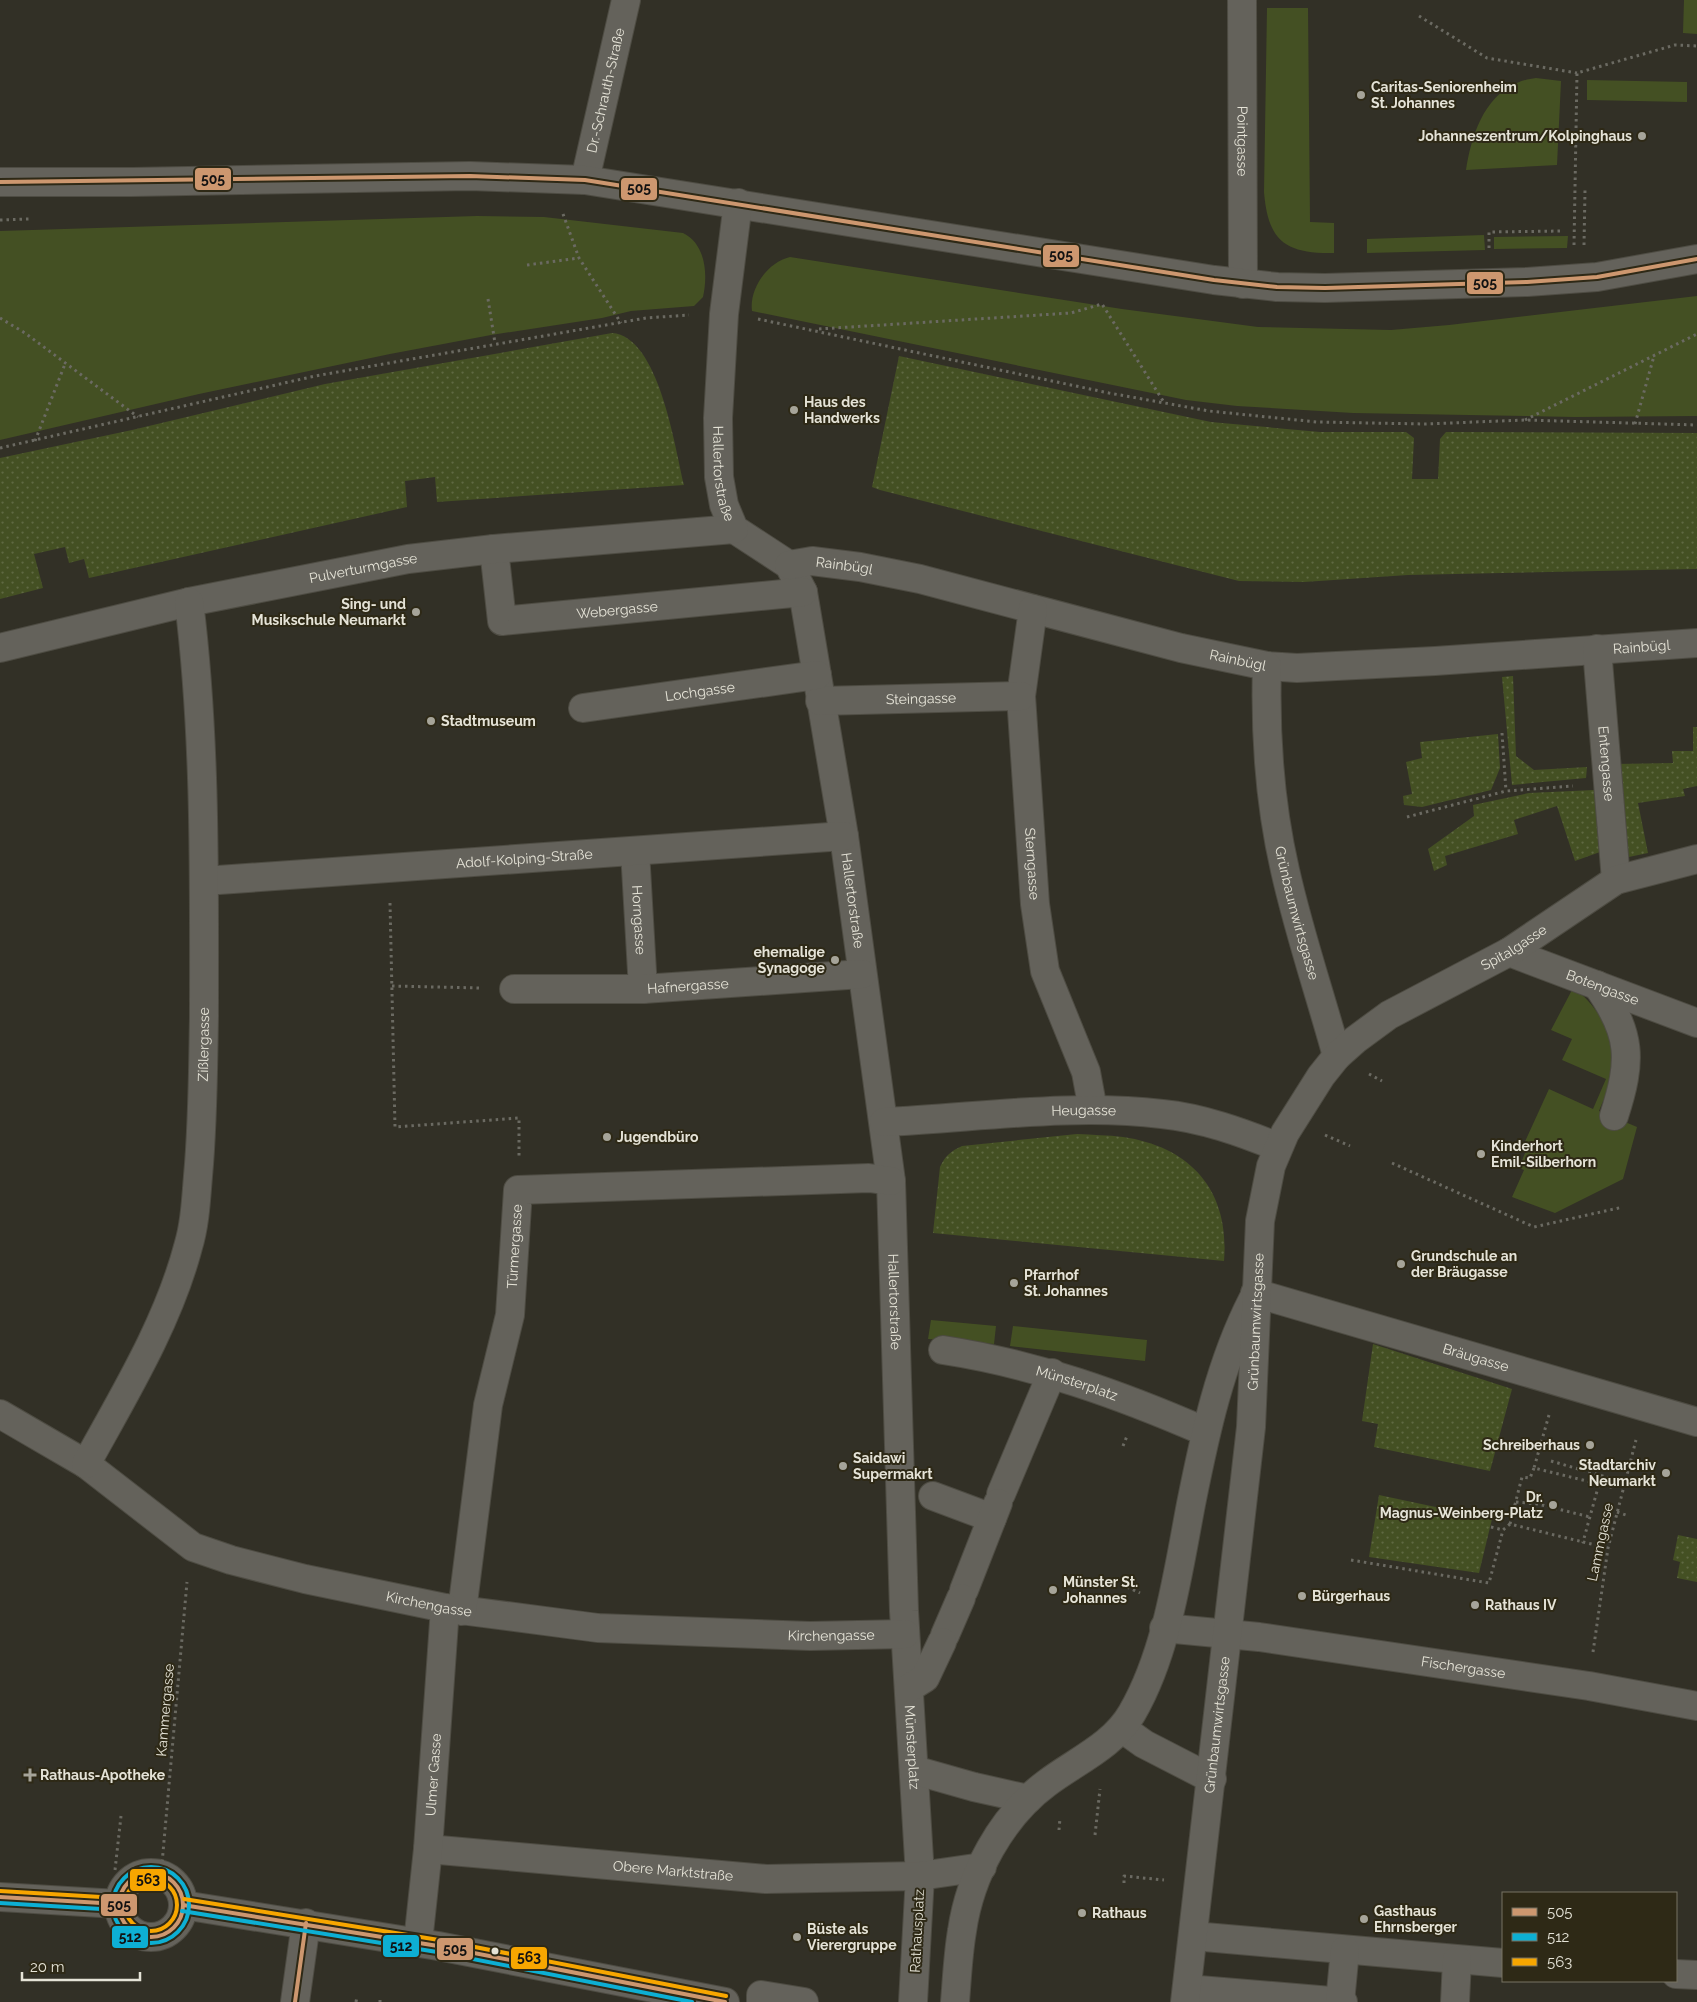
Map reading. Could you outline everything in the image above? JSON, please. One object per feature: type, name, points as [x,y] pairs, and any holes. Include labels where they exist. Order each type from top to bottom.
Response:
[{"type":"street","name":"Dr.-Schrauth-Straße","points":[[585,180],[626,0]]},
{"type":"street","name":"Pointgasse","points":[[1242,0],[1242,284]]},
{"type":"street","points":[[0,182],[470,176],[585,180],[1242,284],[1325,288],[1528,282],[1597,277],[1697,259]]},
{"type":"street","name":"Hallertorstraße","points":[[738,203],[724,314],[718,418],[719,477],[724,505],[734,529],[789,566],[803,592],[844,836],[891,1181],[906,1634]]},
{"type":"street","name":"Pulverturmgasse","points":[[0,648],[189,602],[408,559],[494,549],[734,529]]},
{"type":"street","name":"Webergasse","points":[[494,549],[502,621],[803,592]]},
{"type":"street","name":"Rainbügl","points":[[789,566],[812,561],[860,567],[965,589],[1032,609],[1181,648],[1267,666],[1347,666],[1697,643]]},
{"type":"street","name":"Zißlergasse","points":[[86,1464],[124,1396],[161,1320],[176,1285],[189,1246],[195,1211],[203,1119],[204,881],[196,659],[189,602]]},
{"type":"street","name":"Sterngasse","points":[[1032,609],[1021,696],[1035,904],[1045,971],[1086,1072],[1093,1110]]},
{"type":"street","name":"Entengasse","points":[[1597,649],[1616,880]]},
{"type":"street","name":"Grünbaumwirtsgasse","points":[[1186,1996],[1251,1428],[1255,1373],[1256,1293],[1260,1221],[1264,1193],[1278,1147],[1307,1097],[1337,1056],[1284,868],[1268,752],[1267,666]]},
{"type":"street","name":"Steingasse","points":[[819,688],[1021,696]]},
{"type":"street","name":"Lochgasse","points":[[583,708],[819,688]]},
{"type":"street","name":"Adolf-Kolping-Straße","points":[[204,881],[389,870],[844,836]]},
{"type":"street","name":"Horngasse","points":[[635,851],[642,989]]},
{"type":"street","name":"Spitalgasse","points":[[1337,1056],[1373,1026],[1509,952],[1616,880],[1697,859]]},
{"type":"street","name":"Botengasse","points":[[1509,952],[1697,1024]]},
{"type":"street","name":"Hafnergasse","points":[[514,989],[642,989],[862,974]]},
{"type":"street","points":[[1597,985],[1617,1016],[1626,1041],[1626,1073],[1614,1116]]},
{"type":"street","name":"Heugasse","points":[[884,1122],[1093,1110],[1162,1114],[1216,1125],[1278,1147]]},
{"type":"street","name":"Türmergasse","points":[[453,1610],[488,1405],[510,1315],[518,1190],[869,1178],[891,1181]]},
{"type":"street","points":[[955,2002],[962,1931],[972,1888],[996,1840],[1028,1798],[1065,1770],[1105,1744],[1123,1729],[1145,1689],[1164,1628],[1182,1558],[1206,1432],[1229,1350],[1256,1293]]},
{"type":"street","name":"Bräugasse","points":[[1256,1293],[1697,1422]]},
{"type":"street","name":"Münsterplatz","points":[[943,1350],[1000,1360],[1052,1373],[1141,1404],[1206,1432]]},
{"type":"street","points":[[909,1688],[925,1678],[1052,1373]]},
{"type":"street","name":"Kirchengasse","points":[[0,1414],[86,1464],[193,1547],[231,1560],[304,1579],[453,1610],[598,1628],[810,1636],[906,1634]]},
{"type":"street","points":[[933,1496],[997,1505]]},
{"type":"street","name":"Ulmer Gasse","points":[[418,1942],[453,1610]]},
{"type":"street","points":[[1164,1628],[1229,1633]]},
{"type":"street","name":"Fischergasse","points":[[1229,1633],[1589,1686],[1697,1706]]},
{"type":"street","name":"Münsterplatz","points":[[906,1634],[919,1868]]},
{"type":"street","points":[[1123,1729],[1144,1744],[1212,1779]]},
{"type":"street","points":[[914,1770],[974,1787],[1028,1798]]},
{"type":"street","name":"Obere Marktstraße","points":[[428,1849],[766,1878],[919,1868],[982,1867]]},
{"type":"street","name":"Rathausplatz","points":[[913,2002],[919,1868]]},
{"type":"street","points":[[142,1874],[161,1875],[177,1886],[183,1904],[177,1924],[164,1934],[150,1938],[131,1931],[120,1914],[118,1904],[125,1886],[132,1879],[142,1874]]},
{"type":"street","points":[[0,1897],[118,1904]]},
{"type":"street","points":[[183,1904],[418,1942],[725,2002]]},
{"type":"street","points":[[295,2002],[306,1923]]},
{"type":"street","points":[[1193,1936],[1502,1963]]},
{"type":"street","points":[[1186,1996],[1341,2002],[1345,1950]]},
{"type":"street","points":[[1455,2002],[1458,1960]]},
{"type":"street","points":[[1677,1974],[1697,1975]]},
{"type":"street","points":[[761,2002],[761,1994],[804,2002]]},
{"type":"path","points":[[1419,16],[1487,58],[1577,72],[1675,45],[1697,46]]},
{"type":"path","points":[[1574,248],[1577,72]]},
{"type":"path","points":[[1584,239],[1585,190]]},
{"type":"path","points":[[561,204],[565,224],[579,258],[620,323]]},
{"type":"path","points":[[1489,251],[1489,232],[1562,231]]},
{"type":"path","points":[[527,265],[579,258]]},
{"type":"path","points":[[488,299],[495,343]]},
{"type":"path","points":[[813,330],[1079,312],[1102,304],[1165,404]]},
{"type":"path","points":[[0,448],[315,376],[495,343],[620,323],[694,314]]},
{"type":"path","points":[[0,318],[25,333],[138,416]]},
{"type":"path","points":[[750,318],[1165,404],[1209,411],[1317,422],[1425,424],[1525,420],[1697,425]]},
{"type":"path","points":[[1525,420],[1697,334]]},
{"type":"path","points":[[1635,424],[1654,355]]},
{"type":"path","points":[[35,441],[65,364]]},
{"type":"path","points":[[1502,733],[1506,791]]},
{"type":"path","points":[[1407,817],[1506,791],[1559,786],[1608,785]]},
{"type":"path","points":[[389,870],[395,1127],[520,1118],[518,1190]]},
{"type":"path","points":[[392,986],[514,989]]},
{"type":"path","points":[[1320,1133],[1350,1146]]},
{"type":"path","points":[[1392,1163],[1534,1227],[1623,1207]]},
{"type":"path","points":[[1351,1560],[1489,1583],[1503,1530],[1510,1524],[1522,1477],[1530,1478],[1534,1468],[1558,1381]]},
{"type":"path","name":"Lammgasse","points":[[1589,1686],[1608,1548],[1645,1406]]},
{"type":"path","points":[[1534,1468],[1578,1477],[1611,1487],[1613,1479],[1551,1461]]},
{"type":"path","points":[[1583,1542],[1598,1484]]},
{"type":"path","points":[[1516,1502],[1538,1504],[1590,1517]]},
{"type":"path","points":[[1617,1512],[1626,1515]]},
{"type":"path","points":[[1510,1524],[1608,1548]]},
{"type":"path","points":[[1490,1527],[1503,1530]]},
{"type":"path","name":"Kammergasse","points":[[161,1875],[187,1583],[193,1547]]},
{"type":"path","points":[[116,1866],[120,1816]]},
{"type":"path","points":[[1059,1830],[1060,1824]]},
{"type":"path","points":[[1124,1883],[1124,1876],[1165,1880]]},
{"type":"path","points":[[356,2002],[357,1996]]},
{"type":"green space","points":[[1684,0],[1697,0],[1697,34],[1683,33]]},
{"type":"green space","points":[[1267,8],[1308,8],[1310,222],[1334,223],[1334,253],[1317,253],[1291,247],[1275,233],[1266,209],[1264,192]]},
{"type":"green space","points":[[1536,78],[1561,81],[1557,165],[1466,170],[1475,132],[1487,108],[1505,89],[1519,82]]},
{"type":"green space","points":[[1587,80],[1687,82],[1687,102],[1587,100]]},
{"type":"green space","points":[[477,216],[544,217],[683,233],[697,245],[704,261],[705,288],[703,297],[694,306],[631,311],[602,318],[491,335],[390,354],[199,394],[0,440],[0,231]]},
{"type":"green space","points":[[1484,235],[1485,250],[1367,253],[1367,239]]},
{"type":"green space","points":[[1568,236],[1567,248],[1494,249],[1494,237]]},
{"type":"green space","points":[[790,257],[1122,309],[1258,327],[1391,330],[1697,296],[1697,416],[1575,417],[1353,413],[1237,406],[1186,400],[752,311],[754,294],[762,277],[774,264]]},
{"type":"green space","points":[[612,333],[628,339],[642,353],[653,373],[670,421],[684,485],[437,502],[435,477],[405,481],[407,507],[89,578],[84,559],[69,563],[65,547],[34,554],[43,588],[0,599],[0,458],[132,430],[325,384]]},
{"type":"green space","points":[[899,356],[1211,422],[1320,432],[1406,432],[1414,438],[1412,479],[1438,479],[1440,439],[1446,432],[1697,433],[1697,569],[1408,575],[1304,582],[1239,581],[880,490],[872,487]]},
{"type":"green space","points":[[1513,676],[1516,756],[1534,770],[1587,767],[1586,778],[1512,785],[1502,677]]},
{"type":"green space","points":[[1693,727],[1697,727],[1697,786],[1683,789],[1685,796],[1638,803],[1648,853],[1624,858],[1615,764],[1673,763],[1672,751],[1693,751]]},
{"type":"green space","points":[[1498,734],[1500,768],[1491,790],[1422,807],[1404,805],[1403,796],[1412,794],[1406,762],[1422,758],[1420,742]]},
{"type":"green space","points":[[1594,790],[1600,852],[1575,861],[1557,806],[1514,820],[1518,834],[1445,856],[1447,865],[1434,871],[1428,849],[1474,816],[1473,805],[1529,793]]},
{"type":"green space","points":[[1573,988],[1596,1011],[1612,1042],[1614,1063],[1612,1076],[1599,1111],[1637,1127],[1623,1179],[1555,1213],[1512,1197],[1524,1170],[1519,1168],[1527,1148],[1523,1146],[1549,1089],[1593,1109],[1606,1079],[1562,1060],[1572,1039],[1551,1030]]},
{"type":"green space","points":[[1077,1134],[1106,1135],[1147,1142],[1169,1151],[1187,1162],[1202,1177],[1213,1194],[1220,1214],[1224,1236],[1224,1261],[933,1233],[940,1167],[946,1157],[952,1152],[962,1146]]},
{"type":"green space","points":[[931,1320],[996,1326],[994,1344],[928,1339]]},
{"type":"green space","points":[[1013,1326],[1147,1340],[1145,1361],[1010,1346]]},
{"type":"green space","points":[[1373,1344],[1512,1389],[1490,1471],[1374,1447],[1378,1424],[1362,1421]]},
{"type":"green space","points":[[1379,1495],[1492,1519],[1479,1573],[1369,1557]]},
{"type":"green space","points":[[1678,1535],[1697,1539],[1697,1582],[1677,1578],[1680,1562],[1673,1560]]},
{"type":"transit line","name":"505","points":[[0,182],[470,176],[585,180],[1214,280],[1277,287],[1325,288],[1527,282],[1597,277],[1697,259]]},
{"type":"transit line","name":"512","points":[[151,1867],[166,1870],[178,1878],[186,1890],[189,1905],[186,1920],[178,1932],[166,1940],[151,1943],[136,1940],[124,1932],[116,1920],[113,1905],[116,1890],[124,1878],[136,1870],[151,1867]]},
{"type":"transit line","name":"505","points":[[151,1873],[163,1876],[174,1882],[180,1893],[183,1905],[180,1917],[174,1928],[163,1934],[151,1937],[139,1934],[128,1928],[122,1917],[119,1905],[122,1893],[128,1882],[139,1876],[151,1873]]},
{"type":"transit line","name":"563","points":[[151,1879],[161,1881],[169,1887],[175,1895],[177,1905],[175,1915],[169,1923],[161,1929],[151,1931],[141,1929],[133,1923],[127,1915],[125,1905],[127,1895],[133,1887],[141,1881],[151,1879]]},
{"type":"transit line","name":"563","points":[[0,1891],[118,1898]]},
{"type":"transit line","name":"505","points":[[0,1897],[118,1904]]},
{"type":"transit line","name":"563","points":[[184,1899],[439,1940],[726,1996]]},
{"type":"transit line","name":"512","points":[[0,1903],[118,1910]]},
{"type":"transit line","name":"505","points":[[183,1905],[438,1946],[725,2002]]},
{"type":"transit line","name":"512","points":[[182,1911],[437,1952],[692,2002]]},
{"type":"transit line","name":"505","points":[[295,2002],[306,1923]]},
{"type":"place","name":"Caritas-Seniorenheim St. Johannes","points":[[1361,95]]},
{"type":"place","name":"Johanneszentrum/Kolpinghaus","points":[[1642,136]]},
{"type":"place","name":"Haus des Handwerks","points":[[794,410]]},
{"type":"place","name":"Sing- und Musikschule Neumarkt","points":[[416,612]]},
{"type":"place","name":"Stadtmuseum","points":[[431,721]]},
{"type":"place","name":"ehemalige Synagoge","points":[[835,960]]},
{"type":"place","name":"Jugendbüro","points":[[607,1137]]},
{"type":"place","name":"Kinderhort Emil-Silberhorn","points":[[1481,1154]]},
{"type":"place","name":"Grundschule an der Bräugasse","points":[[1401,1264]]},
{"type":"place","name":"Pfarrhof St. Johannes","points":[[1014,1283]]},
{"type":"place","name":"Schreiberhaus","points":[[1590,1445]]},
{"type":"place","name":"Saidawi Supermakrt","points":[[843,1466]]},
{"type":"place","name":"Stadtarchiv Neumarkt","points":[[1666,1473]]},
{"type":"place","name":"Dr. Magnus-Weinberg-Platz","points":[[1553,1505]]},
{"type":"place","name":"Münster St. Johannes","points":[[1053,1590]]},
{"type":"place","name":"Bürgerhaus","points":[[1302,1596]]},
{"type":"place","name":"Rathaus IV","points":[[1475,1605]]},
{"type":"place","name":"Rathaus-Apotheke","points":[[30,1775]]},
{"type":"place","name":"Rathaus","points":[[1082,1913]]},
{"type":"place","name":"Gasthaus Ehrnsberger","points":[[1364,1919]]},
{"type":"place","name":"Büste als Vierergruppe","points":[[797,1937]]}]
